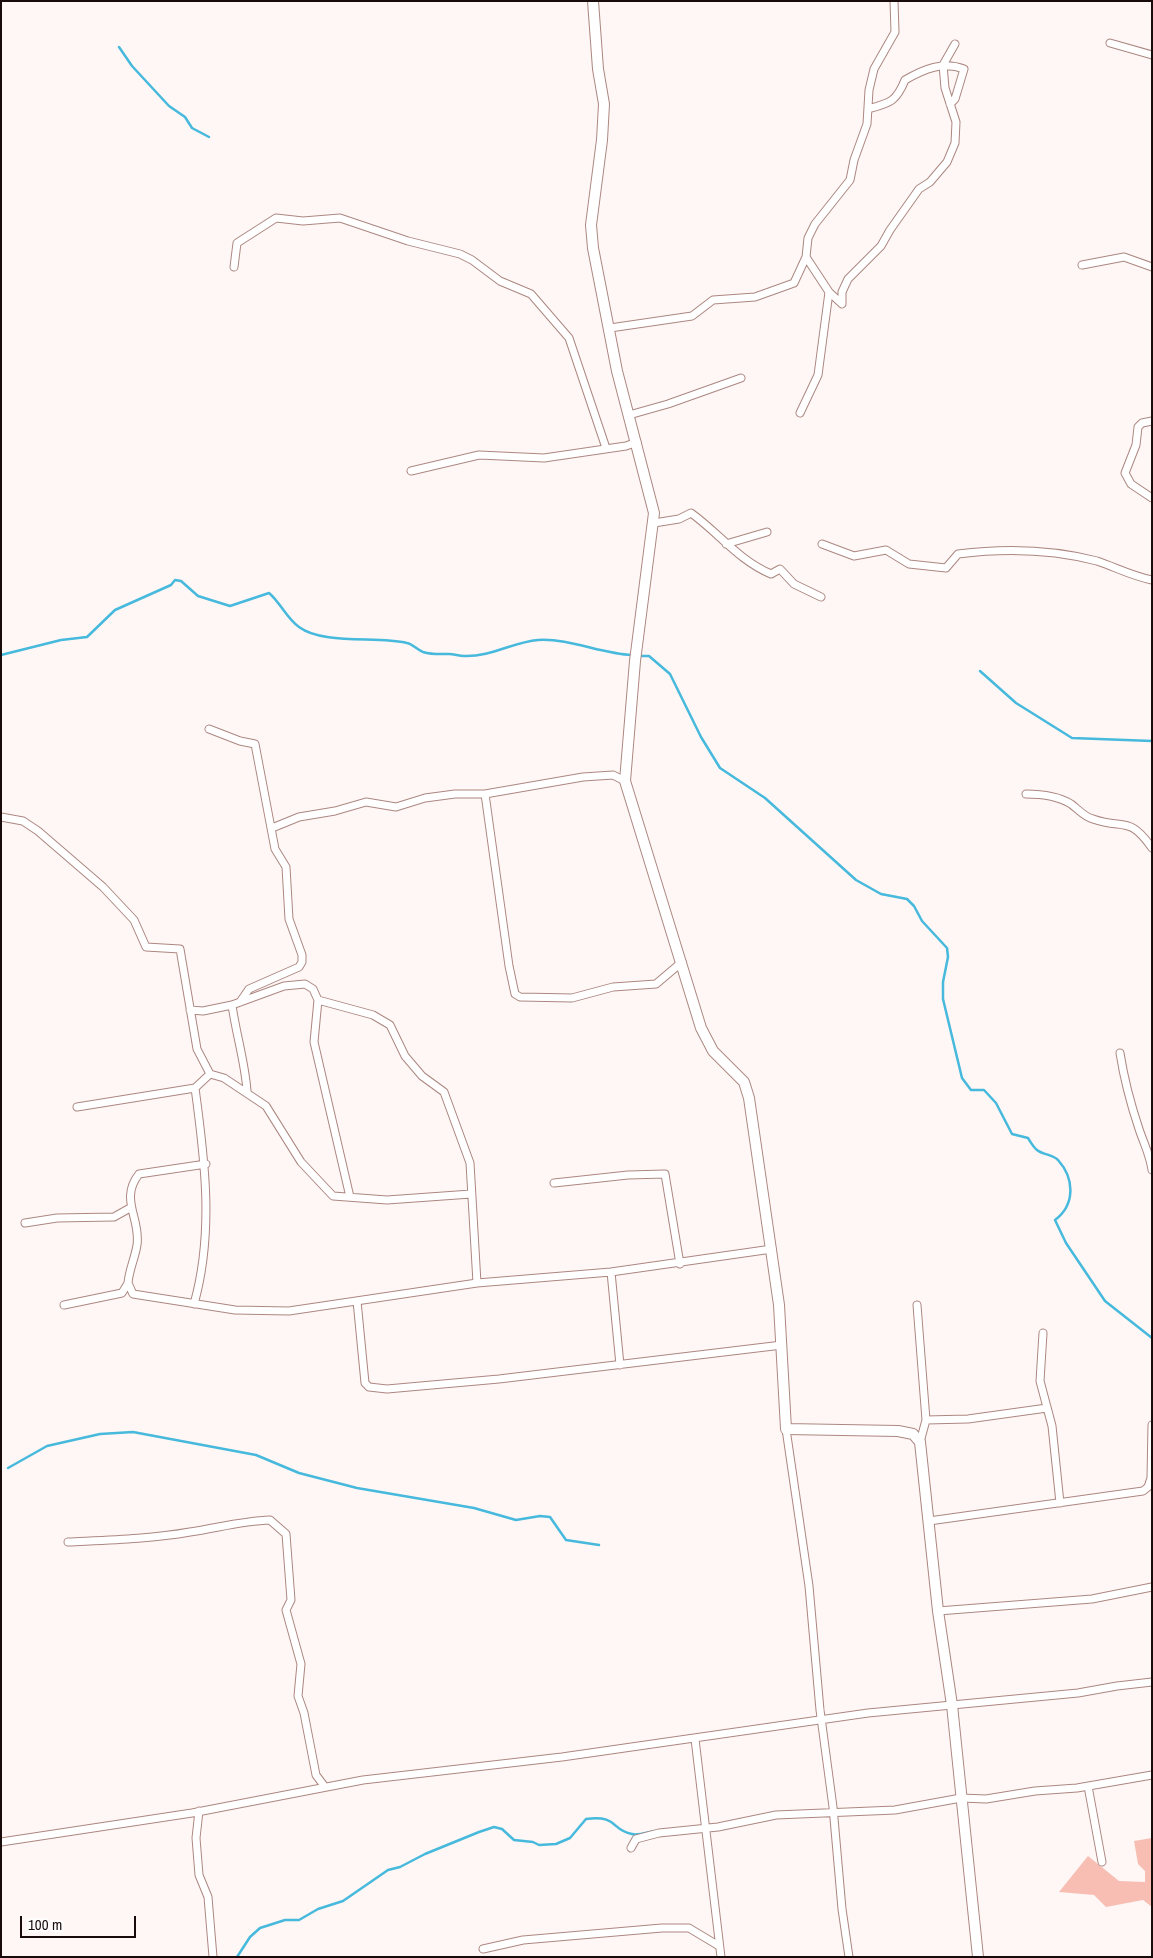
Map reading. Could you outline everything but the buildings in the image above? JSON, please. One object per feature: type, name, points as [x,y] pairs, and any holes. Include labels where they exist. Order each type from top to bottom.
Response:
[{"type":"street","points":[[593,1],[598,69],[604,104],[602,140],[591,225],[604,311],[610,328],[617,371],[651,498],[654,523],[635,661],[625,781],[701,1028],[713,1052],[744,1082],[749,1098],[772,1249],[782,1346],[786,1428],[809,1586],[822,1720],[834,1811],[842,1909],[849,1957]]},
{"type":"street","points":[[610,328],[692,316],[712,300],[754,297],[794,283],[806,257],[808,238],[815,224],[850,180],[854,160],[867,124],[874,69],[895,32],[894,1]]},
{"type":"street","points":[[1110,43],[1152,55]]},
{"type":"street","points":[[806,257],[829,292],[842,304],[842,292],[848,279],[881,246],[919,189],[930,182],[947,162],[955,143],[956,122],[943,79],[943,65],[955,44]]},
{"type":"street","points":[[868,109],[890,104],[900,93],[905,80],[933,67],[943,65],[964,70],[955,99],[950,104]]},
{"type":"street","points":[[234,267],[237,243],[276,218],[303,221],[340,218],[408,241],[460,254],[500,281],[530,294],[568,338],[606,448]]},
{"type":"street","points":[[1082,265],[1124,257],[1152,267]]},
{"type":"street","points":[[800,413],[818,374],[829,292]]},
{"type":"street","points":[[629,415],[668,404],[741,378]]},
{"type":"street","points":[[1152,421],[1142,423],[1138,427],[1136,445],[1125,473],[1131,484],[1152,498]]},
{"type":"street","points":[[411,471],[479,455],[544,458],[637,442]]},
{"type":"street","points":[[654,523],[679,519],[691,513],[706,523],[726,544],[758,569],[770,574],[780,569],[794,584],[821,597]]},
{"type":"street","points":[[726,544],[767,532]]},
{"type":"street","points":[[822,544],[854,556],[886,550],[909,564],[946,568],[958,554],[984,551],[1046,552],[1098,562],[1137,577],[1152,580]]},
{"type":"street","points":[[209,729],[240,741],[255,744],[275,849],[286,867],[290,919],[302,962],[299,967],[249,989],[240,1002]]},
{"type":"street","points":[[272,828],[299,817],[335,811],[366,802],[396,807],[448,795],[485,794],[583,777],[613,775],[625,781]]},
{"type":"street","points":[[485,794],[509,966],[515,994],[520,997],[572,998],[613,987],[656,984],[682,962]]},
{"type":"street","points":[[1026,794],[1057,799],[1070,804],[1091,819],[1124,824],[1140,831],[1152,848]]},
{"type":"street","points":[[1,817],[23,822],[38,831],[103,887],[134,920],[146,947],[180,948],[197,1049],[210,1074],[224,1078],[247,1091],[266,1106],[301,1162],[333,1196],[387,1200],[471,1194]]},
{"type":"street","points":[[190,1010],[203,1011],[232,1005],[284,986],[305,984],[313,989],[318,1000],[314,1042],[350,1197]]},
{"type":"street","points":[[318,1000],[373,1015],[390,1025],[405,1056],[422,1076],[444,1092],[470,1163],[477,1283]]},
{"type":"street","points":[[232,1005],[245,1067],[247,1091]]},
{"type":"street","points":[[1120,1053],[1124,1076],[1139,1130],[1149,1154],[1152,1170]]},
{"type":"street","points":[[77,1107],[196,1088],[210,1074]]},
{"type":"street","points":[[194,1304],[206,1247],[206,1164],[196,1088]]},
{"type":"street","points":[[122,1293],[128,1284],[137,1244],[136,1227],[130,1208],[132,1183],[139,1174],[206,1164]]},
{"type":"street","points":[[554,1183],[628,1175],[665,1174],[680,1264]]},
{"type":"street","points":[[25,1223],[57,1218],[114,1217],[130,1208]]},
{"type":"street","points":[[64,1305],[122,1293],[235,1310],[289,1312],[477,1283],[611,1272],[680,1264],[772,1249]]},
{"type":"street","points":[[611,1272],[620,1365]]},
{"type":"street","points":[[128,1284],[133,1294]]},
{"type":"street","points":[[357,1301],[365,1383],[369,1387],[387,1389],[490,1380],[782,1346]]},
{"type":"street","points":[[917,1304],[926,1420],[920,1442],[938,1611],[952,1705],[978,1957]]},
{"type":"street","points":[[1043,1333],[1040,1381],[1052,1426],[1060,1503]]},
{"type":"street","points":[[926,1420],[968,1419],[1047,1408]]},
{"type":"street","points":[[929,1521],[1138,1493],[1150,1487],[1152,1425]]},
{"type":"street","points":[[786,1428],[898,1431],[913,1434],[920,1442]]},
{"type":"street","points":[[68,1542],[127,1539],[181,1533],[246,1521],[270,1520],[286,1534],[291,1600],[286,1610],[300,1664],[298,1696],[304,1713],[316,1775],[325,1787]]},
{"type":"street","points":[[938,1611],[1092,1599],[1152,1587]]},
{"type":"street","points":[[1,1842],[199,1811],[325,1787],[428,1771],[695,1739],[776,1725],[952,1705],[1078,1694],[1117,1686],[1152,1682]]},
{"type":"street","points":[[695,1739],[721,1957]]},
{"type":"street","points":[[631,1848],[636,1838],[705,1827],[718,1827],[776,1815],[834,1811],[894,1810],[961,1798],[986,1798],[1088,1786],[1152,1775]]},
{"type":"street","points":[[1088,1786],[1102,1862]]},
{"type":"street","points":[[199,1811],[196,1838],[198,1875],[208,1897],[213,1957]]},
{"type":"street","points":[[483,1949],[523,1940],[662,1928],[690,1928],[719,1946]]},
{"type":"shaded area","points":[[1152,1838],[1152,1907],[1143,1900],[1106,1907],[1094,1895],[1059,1892],[1088,1856],[1119,1881],[1145,1882],[1145,1871],[1138,1864],[1134,1841]]},
{"type":"waterway","points":[[119,47],[132,66],[169,106],[185,117],[192,128],[209,137]]},
{"type":"waterway","points":[[1,655],[61,640],[87,637],[115,610],[171,585],[175,580],[181,581],[198,596],[230,606],[269,593],[295,624],[309,633],[322,636],[395,641],[409,644],[427,653],[462,656],[474,656],[538,640],[562,641],[609,652],[632,655]]},
{"type":"waterway","points":[[637,656],[649,656],[670,674],[701,737],[720,768],[765,798],[856,880],[881,894],[907,899],[914,906],[922,921],[947,948],[948,957],[943,982],[943,999],[962,1078],[971,1090],[984,1090],[996,1103],[1012,1134],[1028,1138],[1037,1150],[1056,1158],[1064,1167],[1070,1183],[1069,1199],[1062,1214],[1055,1220],[1066,1243],[1105,1301],[1152,1338]]},
{"type":"waterway","points":[[980,671],[1016,703],[1072,738],[1152,741]]},
{"type":"waterway","points":[[8,1468],[47,1446],[100,1434],[133,1432],[256,1455],[299,1473],[357,1488],[474,1508],[516,1520],[540,1516],[550,1517],[566,1540],[599,1545]]},
{"type":"waterway","points":[[237,1957],[250,1937],[260,1928],[285,1920],[299,1920],[318,1909],[343,1901],[388,1870],[400,1867],[425,1854],[494,1827],[502,1829],[514,1840],[533,1842],[539,1845],[556,1844],[570,1838],[586,1819],[604,1819],[625,1832],[634,1834],[655,1831]]}]
